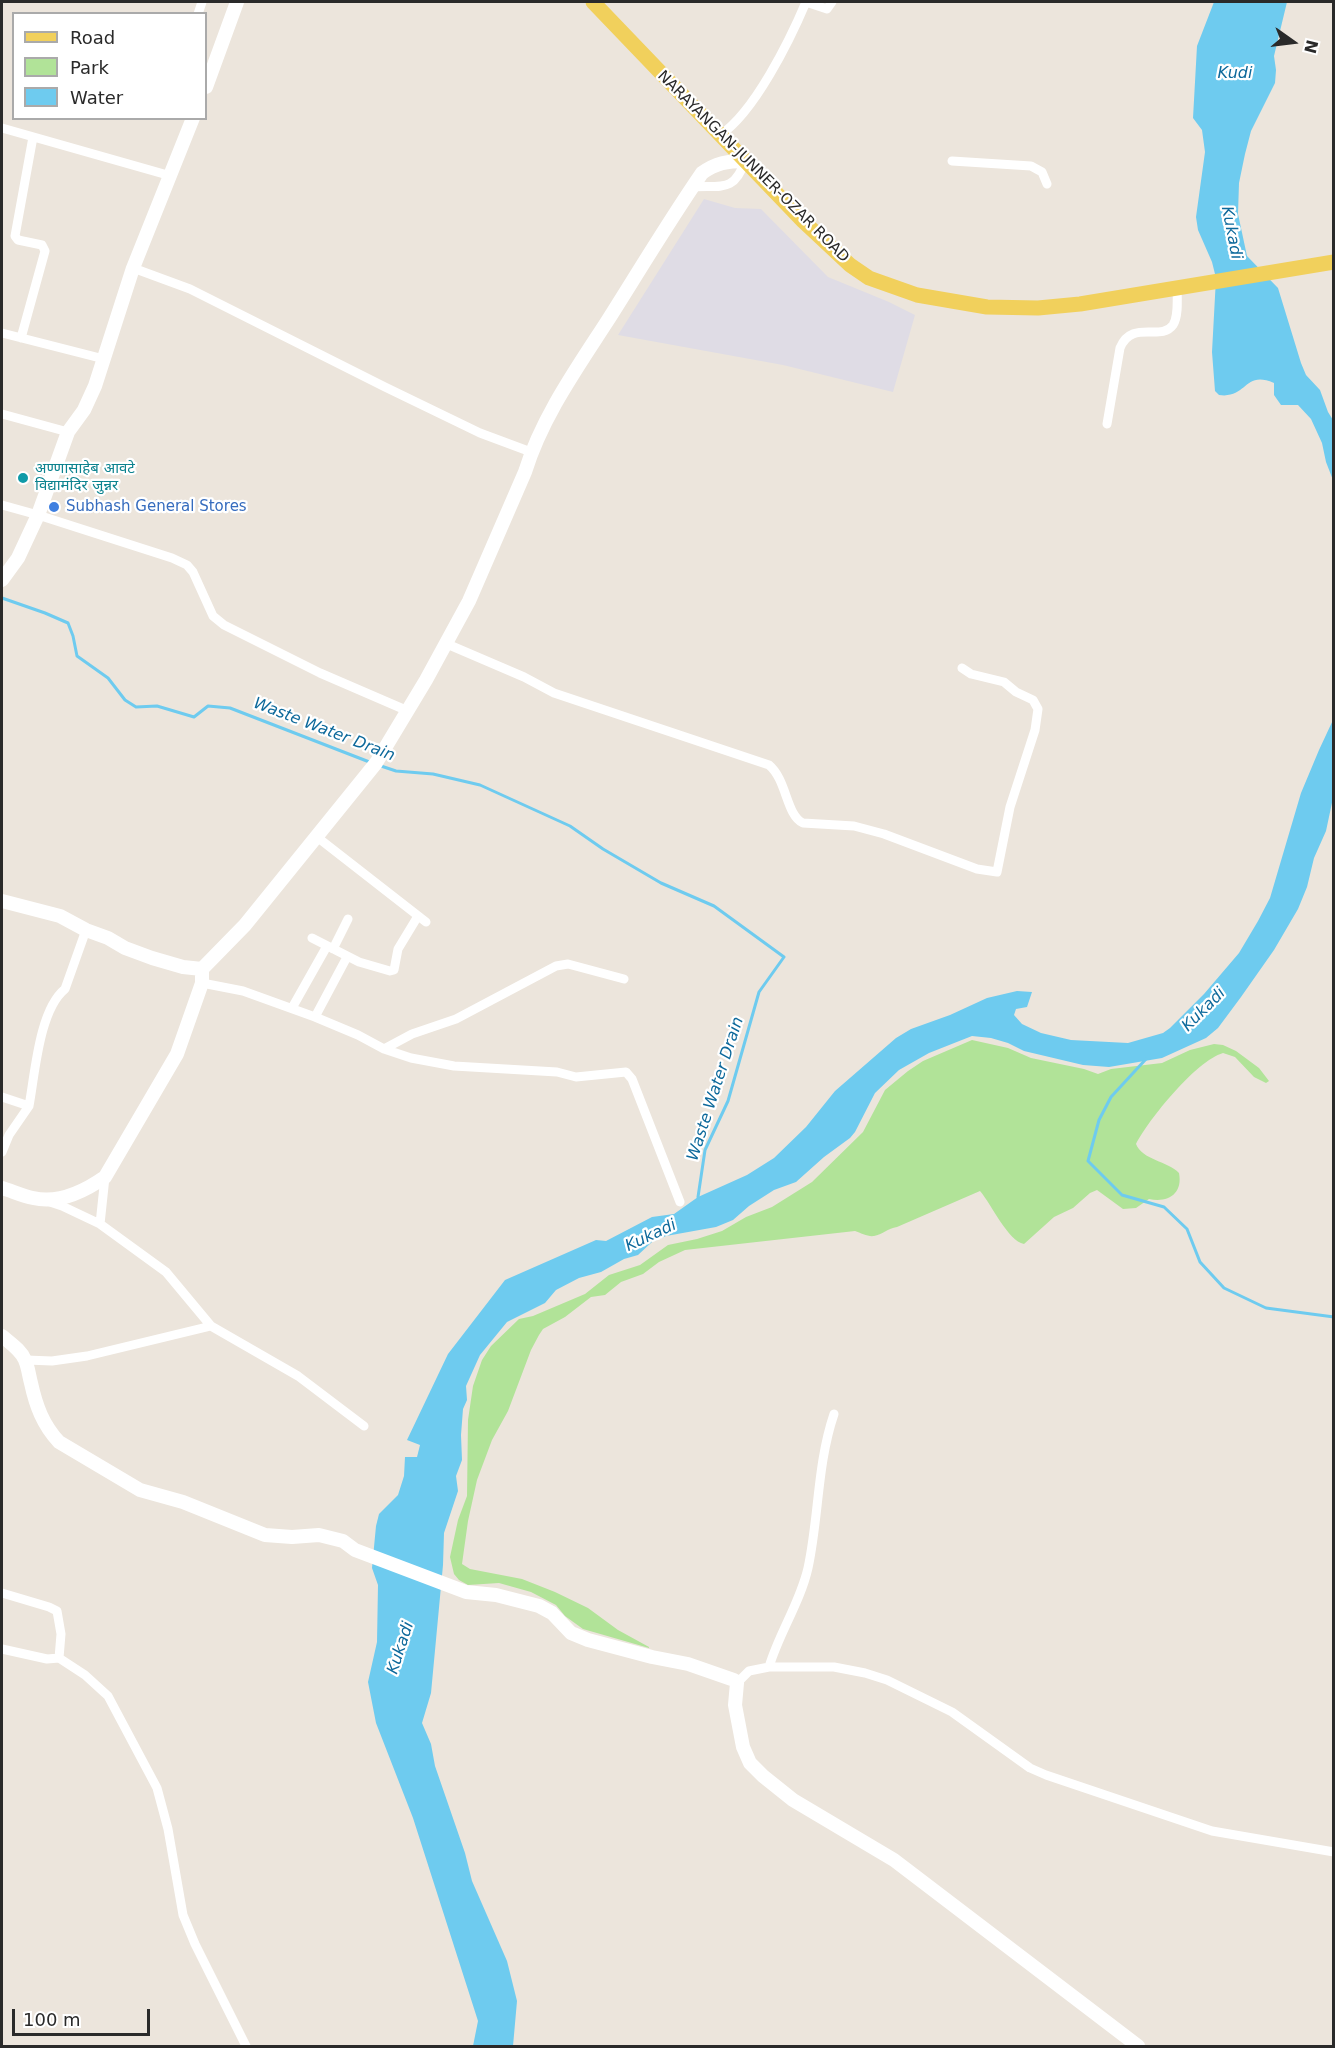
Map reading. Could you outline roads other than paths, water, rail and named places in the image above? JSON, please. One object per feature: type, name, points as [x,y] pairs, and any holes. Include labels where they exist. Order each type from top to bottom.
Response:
[{"type":"main road","name":"NARAYANGAN-JUNNER-OZAR ROAD","points":[[593,2],[745,161],[850,265],[869,278],[917,295],[987,307],[1038,308],[1080,304],[1334,262]]},
{"type":"street","points":[[207,84],[237,2]]},
{"type":"street","points":[[720,135],[742,117],[790,39],[807,2],[827,9],[832,2]]},
{"type":"street","points":[[2,580],[18,558],[38,515],[68,432],[84,410],[104,359],[133,268],[192,120]]},
{"type":"street","points":[[2,128],[171,176]]},
{"type":"street","points":[[21,338],[45,256],[42,245],[18,240],[15,236],[33,137]]},
{"type":"street","points":[[36,1199],[64,1197],[87,1190],[105,1177],[177,1054],[202,976],[376,763],[408,711],[470,601],[525,472],[531,452],[572,375],[692,187],[702,173],[712,165],[727,160],[745,161],[740,176],[735,182],[726,185],[692,187]]},
{"type":"street","points":[[952,161],[1031,166],[1042,172],[1047,184]]},
{"type":"street","points":[[133,268],[190,289],[480,433],[531,452]]},
{"type":"street","points":[[1107,424],[1123,340],[1137,333],[1165,331],[1173,326],[1181,286]]},
{"type":"street","points":[[2,333],[104,359]]},
{"type":"street","points":[[2,414],[68,432]]},
{"type":"street","points":[[2,505],[172,558],[187,565],[193,572],[213,615],[224,626],[321,673],[408,711]]},
{"type":"street","points":[[447,644],[524,677],[554,693],[769,765],[776,771],[782,782],[794,815],[803,823],[854,825],[976,869],[998,872],[1010,807],[1035,729],[1038,710],[1033,700],[1016,692],[1004,682],[971,674],[962,668]]},
{"type":"street","points":[[312,938],[347,957],[390,971],[394,970],[398,949],[422,919],[317,837]]},
{"type":"street","points":[[2,902],[60,916],[124,948],[183,967],[292,1008],[384,1049],[411,1058],[454,1065],[557,1072],[576,1077],[626,1072],[632,1079],[680,1202]]},
{"type":"street","points":[[292,1008],[348,919]]},
{"type":"street","points":[[2,1152],[5,1134],[29,1106],[39,1038],[57,995],[65,989],[86,930]]},
{"type":"street","points":[[315,1017],[347,957]]},
{"type":"street","points":[[384,1049],[412,1034],[456,1018],[556,966],[568,964],[624,979]]},
{"type":"street","points":[[2,1097],[29,1106]]},
{"type":"street","points":[[100,1224],[105,1177]]},
{"type":"street","points":[[2,1188],[62,1206],[100,1224],[166,1272],[211,1326],[298,1376],[364,1426]]},
{"type":"street","points":[[26,1360],[52,1361],[87,1356],[140,1341],[211,1326]]},
{"type":"street","points":[[2,1336],[26,1360],[34,1398],[40,1416],[49,1431],[59,1442],[140,1490],[183,1502],[265,1535],[292,1537],[319,1535],[343,1541],[355,1550],[466,1592],[496,1595],[539,1606],[552,1613],[571,1633],[588,1640],[652,1658],[688,1664],[729,1677],[736,1683]]},
{"type":"street","points":[[769,1668],[774,1650],[801,1590],[807,1570],[822,1457],[834,1414]]},
{"type":"street","points":[[2,1593],[57,1611],[61,1634],[59,1658]]},
{"type":"street","points":[[2,1649],[47,1659],[59,1658],[85,1675],[108,1696],[157,1788],[168,1829],[183,1914],[195,1944],[246,2046]]},
{"type":"street","points":[[1138,2046],[894,1860],[793,1800],[763,1776],[750,1763],[743,1747],[735,1705],[736,1683],[749,1671],[769,1668],[834,1667],[865,1673],[887,1680],[952,1712],[1030,1768],[1046,1775],[1212,1831],[1334,1852]]},
{"type":"water","name":"Kudi","points":[[1214,2],[1287,2],[1274,56],[1275,83],[1251,131],[1245,154],[1239,183],[1238,214],[1247,256],[1278,288],[1306,375],[1320,390],[1333,420],[1333,480],[1322,443],[1311,419],[1298,405],[1281,405],[1274,395],[1274,383],[1256,380],[1228,395],[1219,395],[1215,391],[1212,352],[1216,278],[1212,262],[1198,230],[1196,217],[1205,152],[1202,130],[1193,118],[1197,46]]},
{"type":"water","name":"Kukadi","points":[[1333,720],[1333,798],[1326,831],[1314,858],[1307,887],[1298,909],[1274,950],[1218,1028],[1206,1038],[1162,1058],[1109,1067],[1083,1065],[1024,1051],[991,1038],[972,1036],[929,1053],[899,1070],[875,1093],[850,1138],[796,1182],[774,1190],[749,1206],[733,1220],[716,1227],[666,1236],[652,1242],[638,1255],[624,1259],[601,1272],[579,1278],[556,1290],[545,1303],[507,1322],[480,1355],[466,1386],[467,1400],[463,1409],[461,1435],[462,1460],[456,1476],[458,1491],[444,1533],[431,1693],[422,1723],[431,1744],[435,1766],[465,1853],[472,1881],[507,1961],[517,2001],[513,2046],[473,2046],[478,2021],[413,1818],[376,1723],[368,1682],[377,1642],[378,1585],[372,1568],[376,1526],[379,1514],[398,1495],[404,1476],[405,1457],[417,1457],[420,1445],[407,1440],[448,1354],[505,1280],[596,1240],[606,1241],[652,1217],[674,1214],[698,1197],[747,1175],[774,1158],[806,1127],[835,1091],[896,1038],[911,1029],[987,998],[1017,991],[1032,992],[1027,1007],[1016,1009],[1014,1015],[1022,1024],[1041,1033],[1071,1040],[1128,1043],[1163,1033],[1170,1028],[1204,994],[1239,953],[1258,921],[1270,898],[1301,793]]},
{"type":"waterway","name":"Waste Water Drain","points":[[2,598],[68,623],[77,656],[108,678],[125,700],[136,707],[157,706],[194,717],[208,706],[230,708],[372,763]]},
{"type":"waterway","name":"Waste Water Drain","points":[[378,765],[396,771],[433,774],[480,785],[570,826],[603,849],[661,883],[714,906],[784,957],[759,992],[728,1101],[705,1150],[698,1197]]},
{"type":"waterway","points":[[1146,1059],[1111,1097],[1099,1120],[1088,1161],[1122,1195],[1164,1207],[1187,1229],[1200,1262],[1224,1288],[1266,1308],[1334,1317]]},
{"type":"place","name":"अण्णासाहेब आवटे विद्यामंदिर जुन्नर","points":[[23,478]]},
{"type":"place","name":"Subhash General Stores","points":[[54,507]]}]
